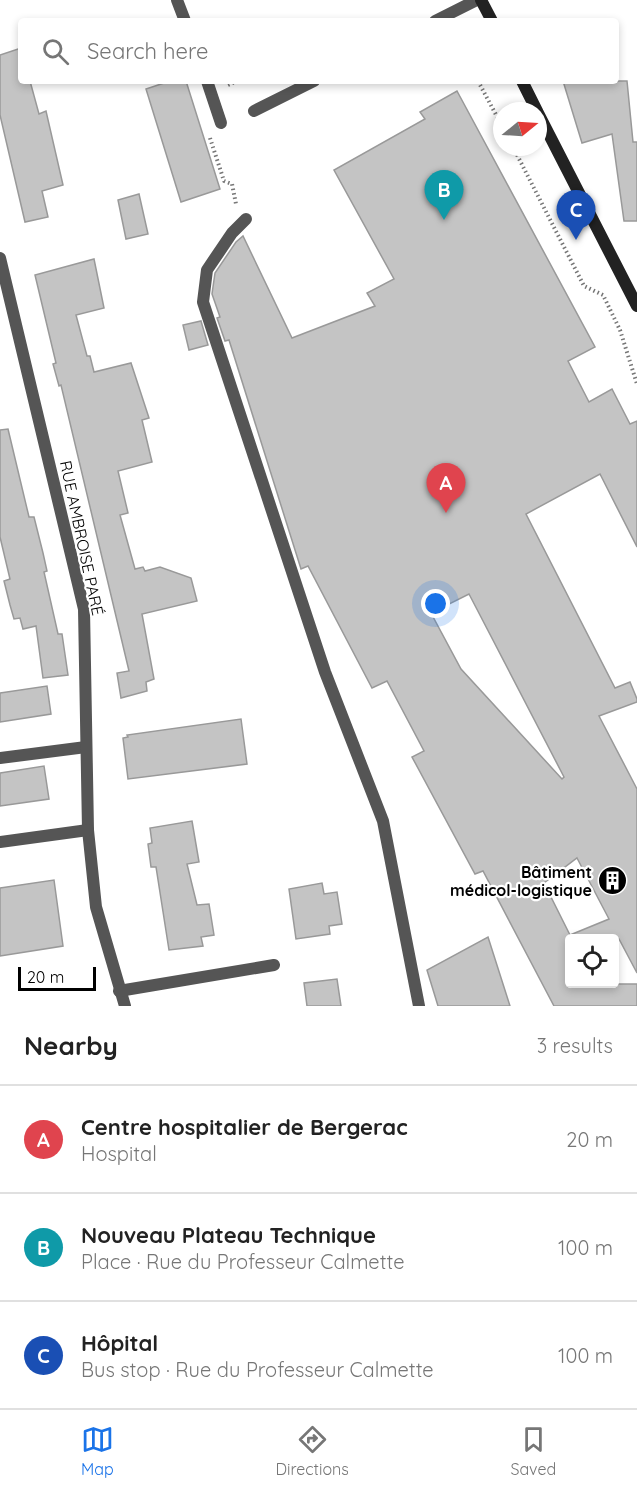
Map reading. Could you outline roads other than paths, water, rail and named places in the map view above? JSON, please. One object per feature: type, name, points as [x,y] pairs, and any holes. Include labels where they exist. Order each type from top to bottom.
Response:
[{"type":"main road","points":[[479,0],[490,18]]},
{"type":"main road","points":[[524,84],[533,102]]},
{"type":"main road","points":[[547,130],[637,306]]},
{"type":"street","points":[[177,0],[184,18]]},
{"type":"street","points":[[441,18],[479,0]]},
{"type":"street","points":[[254,111],[308,84]]},
{"type":"street","points":[[209,86],[221,123]]},
{"type":"street","points":[[243,222],[207,270],[203,302],[325,672],[383,821],[419,1006]]},
{"type":"street","name":"RUE AMBROISE PARÉ","points":[[0,258],[84,609],[88,830],[96,907],[125,1006]]},
{"type":"street","points":[[0,758],[86,747]]},
{"type":"street","points":[[0,842],[88,830]]},
{"type":"street","points":[[119,991],[274,965]]},
{"type":"place","name":"Nouveau Plateau Technique","points":[[444,220]]},
{"type":"place","name":"Hôpital","points":[[576,240]]},
{"type":"place","name":"Centre hospitalier de Bergerac","points":[[446,513]]},
{"type":"place","name":"Bâtiment médicol-logistique","points":[[613,881]]}]
